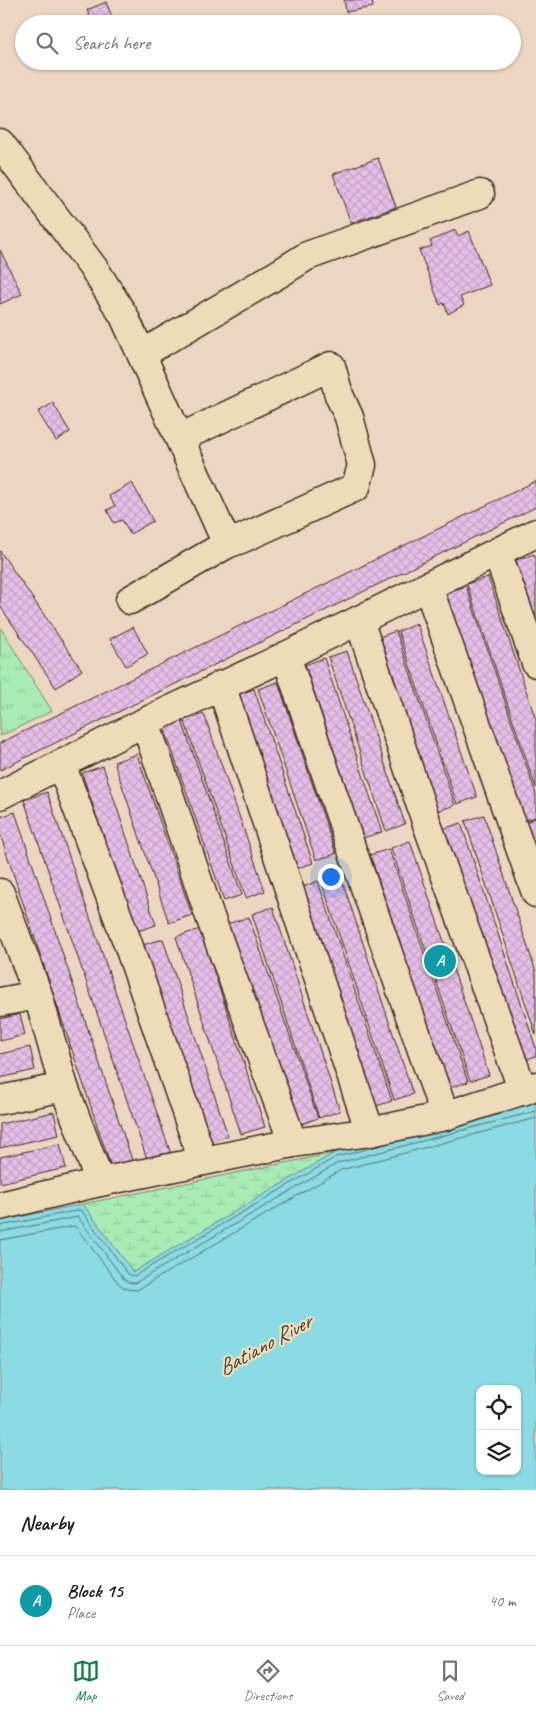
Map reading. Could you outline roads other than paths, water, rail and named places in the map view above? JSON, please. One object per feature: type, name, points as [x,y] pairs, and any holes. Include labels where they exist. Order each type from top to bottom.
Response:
[{"type":"street","points":[[0,143],[95,270],[124,316],[227,544]]},
{"type":"street","points":[[142,354],[307,256],[480,194]]},
{"type":"street","points":[[130,600],[227,544],[241,540],[356,487],[362,465],[331,366],[180,438]]},
{"type":"street","points":[[0,796],[145,722],[286,656],[536,533]]},
{"type":"street","points":[[497,552],[536,662]]},
{"type":"street","points":[[428,587],[536,893]]},
{"type":"street","points":[[0,1206],[100,1182],[203,1161],[293,1143],[370,1132],[445,1116],[530,1089],[427,824],[359,620]]},
{"type":"street","points":[[286,656],[445,1116]]},
{"type":"street","points":[[221,685],[370,1132]]},
{"type":"street","points":[[145,722],[209,914],[293,1143]]},
{"type":"street","points":[[61,764],[128,944],[203,1161]]},
{"type":"street","points":[[0,893],[38,995],[64,1087],[100,1182]]},
{"type":"street","points":[[0,1002],[38,995]]},
{"type":"street","points":[[0,1100],[64,1087]]},
{"type":"water","name":"Batiano River","points":[[536,1099],[536,1490],[0,1490],[0,1221],[83,1204],[133,1272],[334,1153]]},
{"type":"place","name":"Block 15","points":[[440,961]]}]
